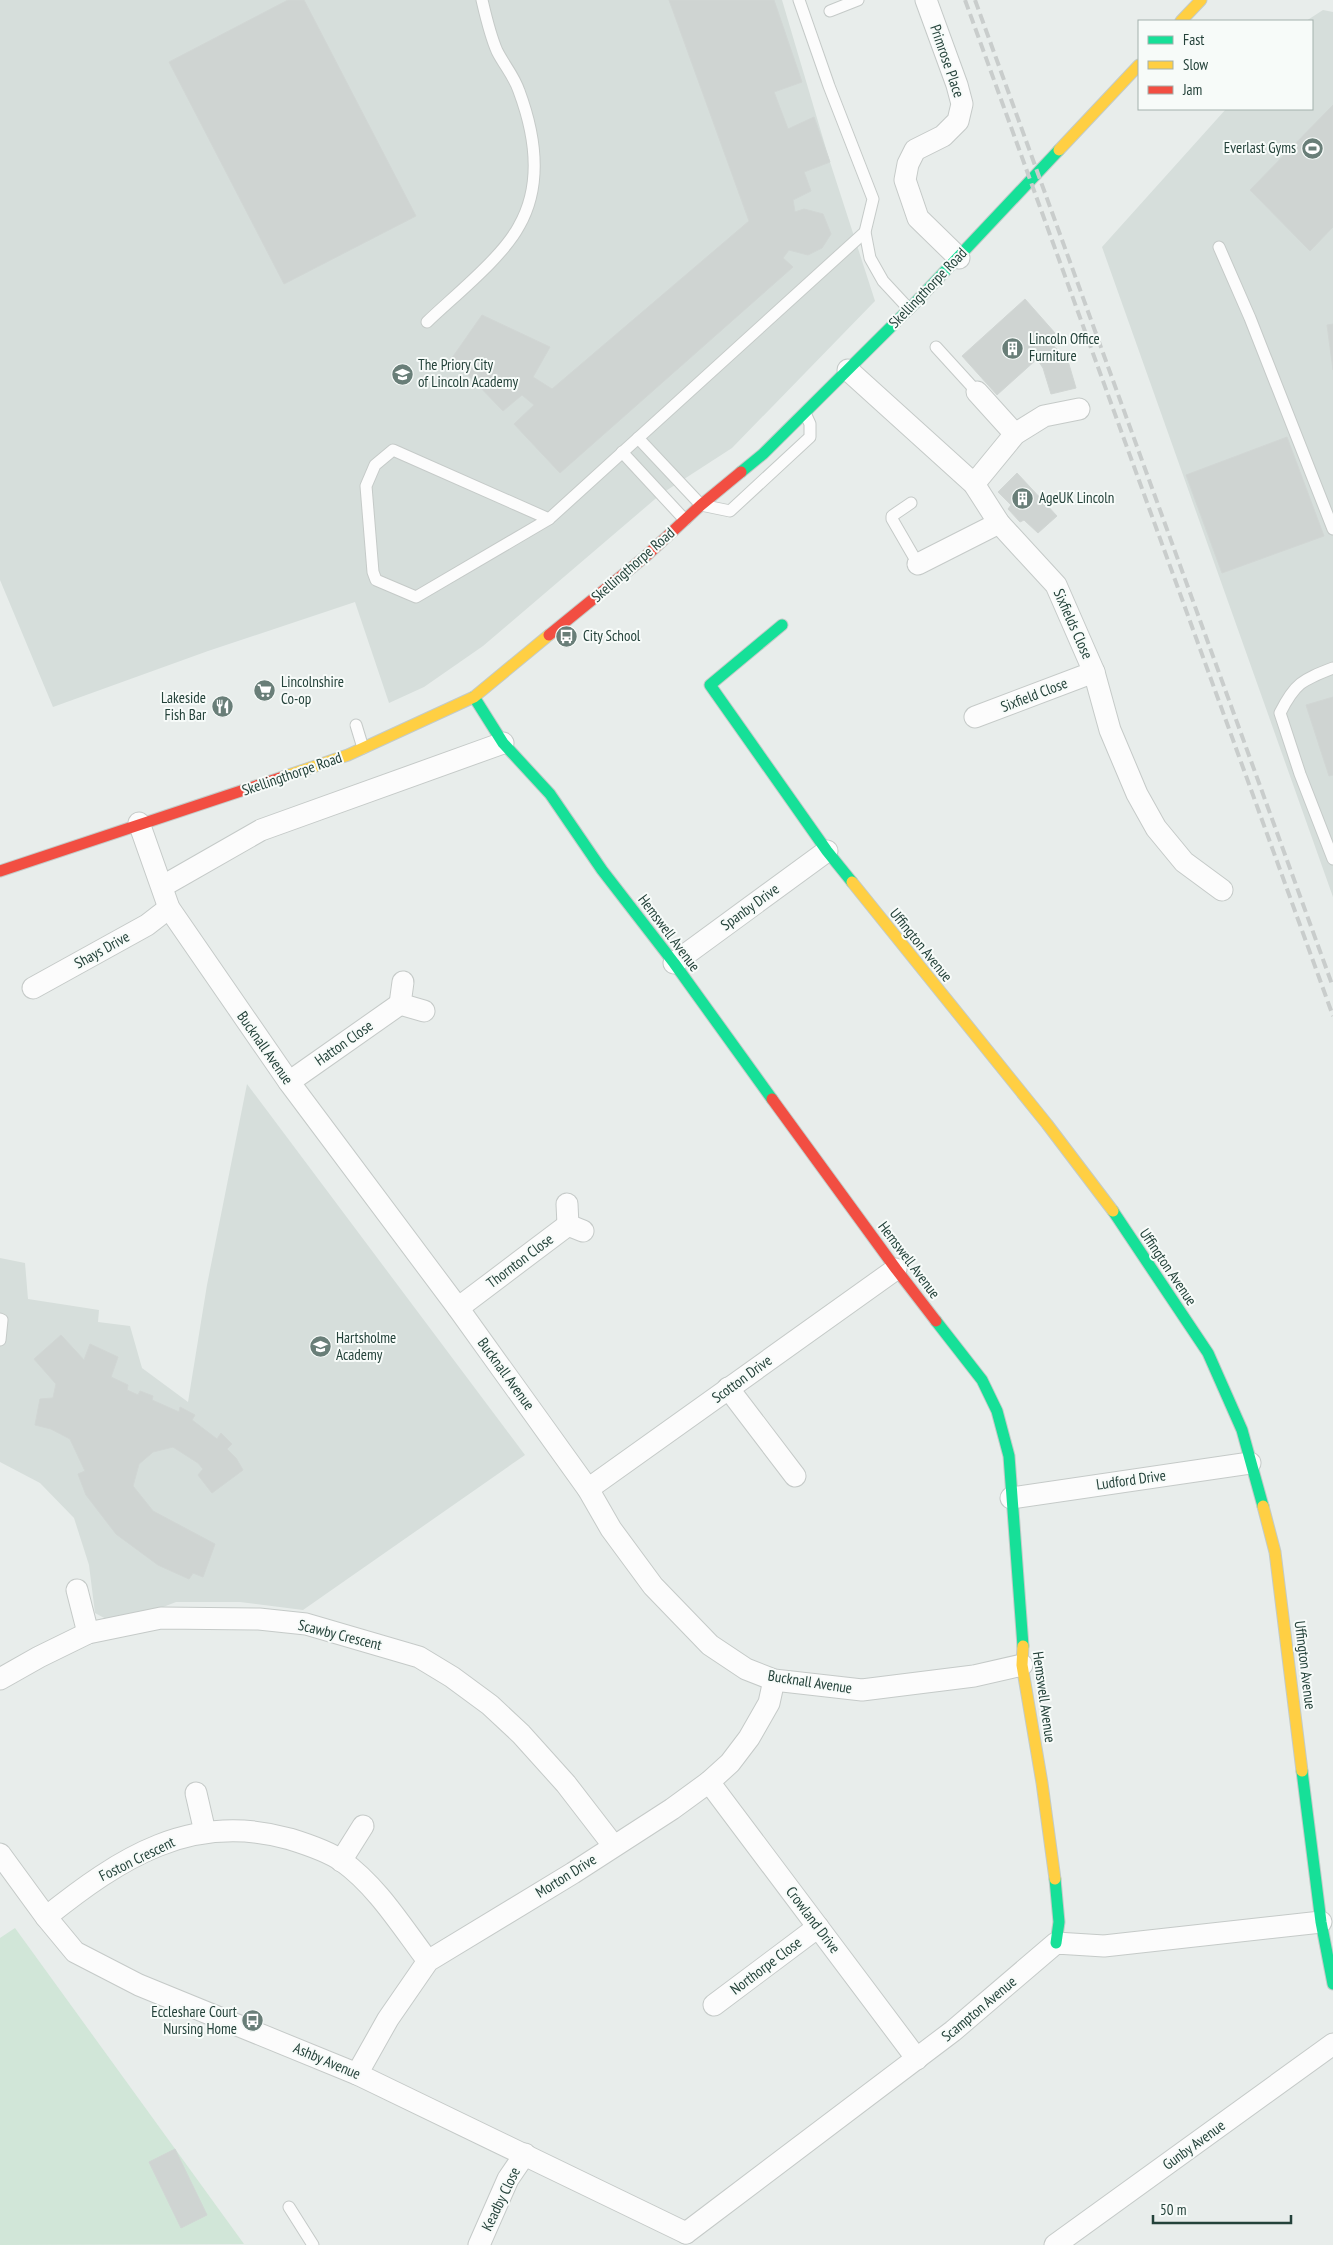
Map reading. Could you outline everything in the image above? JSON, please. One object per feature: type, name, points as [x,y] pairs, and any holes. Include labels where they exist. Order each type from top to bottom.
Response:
[{"type":"street","name":"Primrose Place","points":[[926,0],[962,104],[958,121],[943,136],[916,150],[908,164],[905,180],[918,218],[959,258]]},
{"type":"street","points":[[1182,20],[1200,0]]},
{"type":"street","name":"Skellingthorpe Road","points":[[0,871],[348,755],[474,697],[646,556],[701,505],[763,454],[959,258],[1010,200],[1138,66]]},
{"type":"street","name":"Sixfields Close","points":[[848,370],[974,484],[999,523],[1056,585],[1094,672],[1110,730],[1136,794],[1156,828],[1184,862],[1222,890]]},
{"type":"street","points":[[977,392],[1015,434]]},
{"type":"street","points":[[974,484],[1015,434],[1044,416],[1079,409]]},
{"type":"street","points":[[918,564],[999,523]]},
{"type":"street","name":"Uffington Avenue","points":[[782,625],[710,685],[827,851],[1047,1124],[1152,1268],[1208,1353],[1242,1430],[1275,1552],[1321,1922],[1333,1984]]},
{"type":"street","name":"Sixfield Close","points":[[975,717],[1094,672]]},
{"type":"street","name":"Hemswell Avenue","points":[[474,697],[503,743],[550,794],[602,870],[674,963],[896,1269],[982,1380],[997,1411],[1010,1456],[1011,1498],[1023,1632],[1022,1665],[1042,1783],[1058,1904],[1059,1922],[1056,1943]]},
{"type":"street","points":[[163,886],[261,830],[503,743]]},
{"type":"street","name":"Bucknall Avenue","points":[[139,824],[163,886],[169,908],[289,1082],[458,1308],[588,1488],[611,1529],[653,1586],[710,1645],[746,1669],[774,1680],[862,1690],[974,1676],[1022,1665]]},
{"type":"street","name":"Spanby Drive","points":[[674,963],[827,851]]},
{"type":"street","name":"Shays Drive","points":[[33,988],[146,925],[169,908]]},
{"type":"street","points":[[403,982],[400,1004],[424,1011]]},
{"type":"street","name":"Hatton Close","points":[[289,1082],[400,1004]]},
{"type":"street","name":"Thornton Close","points":[[458,1308],[573,1220]]},
{"type":"street","name":"Scotton Drive","points":[[588,1488],[896,1269]]},
{"type":"street","points":[[728,1388],[795,1476]]},
{"type":"street","name":"Ludford Drive","points":[[1011,1498],[1250,1463]]},
{"type":"street","points":[[77,1590],[88,1633]]},
{"type":"street","name":"Scawby Crescent","points":[[0,1679],[38,1657],[88,1633],[161,1618],[259,1619],[306,1624],[419,1657],[452,1677],[490,1705],[521,1734],[566,1784],[613,1845]]},
{"type":"street","name":"Morton Drive","points":[[357,2074],[388,2019],[428,1961],[573,1873],[613,1845],[672,1809],[709,1782],[730,1764],[749,1738],[769,1703],[774,1680]]},
{"type":"street","name":"Crowland Drive","points":[[709,1782],[917,2058]]},
{"type":"street","points":[[196,1792],[205,1832]]},
{"type":"street","points":[[341,1861],[363,1826]]},
{"type":"street","name":"Foston Crescent","points":[[46,1917],[88,1883],[113,1867],[176,1838],[205,1832],[242,1830],[276,1835],[302,1843],[341,1861],[392,1912],[428,1961]]},
{"type":"street","name":"Ashby Avenue","points":[[2,1861],[75,1952],[139,1985],[357,2074],[524,2154],[686,2239]]},
{"type":"street","points":[[1056,1943],[1104,1946],[1321,1922]]},
{"type":"street","name":"Northorpe Close","points":[[714,2005],[818,1927]]},
{"type":"street","name":"Scampton Avenue","points":[[686,2239],[953,2031],[1056,1943]]},
{"type":"street","name":"Gunby Avenue","points":[[1066,2242],[1333,2044]]},
{"type":"street","name":"Keadby Close","points":[[479,2245],[508,2179],[524,2154]]},
{"type":"lane","points":[[427,322],[497,256],[513,235],[527,210],[532,188],[535,153],[530,119],[515,80],[498,52],[488,26],[482,0]]},
{"type":"lane","points":[[799,0],[829,86],[874,199],[865,232],[870,258],[876,269],[909,309]]},
{"type":"lane","points":[[830,11],[858,0]]},
{"type":"lane","points":[[549,518],[393,450],[375,465],[366,486],[373,572],[376,580],[416,597],[549,518],[865,232]]},
{"type":"lane","points":[[1219,247],[1250,318],[1333,530]]},
{"type":"lane","points":[[936,347],[977,392]]},
{"type":"lane","points":[[638,438],[701,505],[730,511],[810,437],[810,424],[805,413]]},
{"type":"lane","points":[[622,452],[685,520]]},
{"type":"lane","points":[[911,503],[892,516],[892,520],[918,564]]},
{"type":"lane","points":[[1333,668],[1305,679],[1290,694],[1280,713],[1300,774],[1333,859]]},
{"type":"lane","points":[[356,725],[363,748]]},
{"type":"lane","points":[[0,1319],[2,1320],[0,1340]]},
{"type":"lane","points":[[289,2207],[313,2245]]},
{"type":"shaded area","name":"The Priory City of Lincoln Academy","points":[[0,0],[782,0],[830,162],[875,301],[732,448],[661,494],[483,646],[424,687],[389,703],[355,602],[208,651],[53,707],[0,580]]},
{"type":"shaded area","points":[[1323,10],[1333,12],[1333,897],[1102,247],[1225,110],[1313,110],[1313,20],[1308,20]]},
{"type":"shaded area","name":"Hartsholme Academy","points":[[247,1084],[525,1455],[303,1610],[240,1602],[176,1602],[127,1621],[106,1619],[95,1613],[89,1565],[74,1518],[40,1483],[0,1462],[0,1258],[25,1263],[28,1299],[99,1310],[98,1322],[130,1326],[142,1368],[188,1402],[207,1285]]},
{"type":"green space","points":[[15,1928],[244,2244],[0,2245],[0,1938]]},
{"type":"building","points":[[288,0],[304,0],[416,216],[284,284],[169,62]]},
{"type":"building","points":[[669,0],[774,0],[802,82],[774,92],[788,129],[814,117],[830,162],[804,172],[811,191],[793,200],[795,212],[804,209],[823,214],[831,234],[822,248],[808,255],[789,250],[783,258],[793,267],[560,473],[514,424],[534,405],[522,395],[503,411],[452,358],[482,315],[550,347],[533,377],[552,389],[749,221]]},
{"type":"building","name":"Everlast Gyms","points":[[1333,105],[1333,227],[1310,251],[1250,190]]},
{"type":"building","name":"Lincoln Office Furniture","points":[[1025,299],[1055,333],[1048,340],[1068,361],[1076,388],[1051,394],[1043,368],[1037,359],[997,395],[962,356]]},
{"type":"building","points":[[1333,324],[1333,370],[1327,325]]},
{"type":"building","points":[[1287,437],[1324,536],[1222,573],[1186,475]]},
{"type":"building","name":"AgeUK Lincoln","points":[[1017,473],[1057,516],[1038,533],[1024,520],[1020,522],[1008,509],[1011,505],[998,492]]},
{"type":"building","points":[[1333,697],[1333,775],[1329,776],[1306,705]]},
{"type":"building","points":[[61,1335],[84,1360],[90,1344],[118,1357],[111,1377],[128,1385],[127,1390],[138,1395],[140,1391],[153,1396],[152,1400],[179,1412],[180,1407],[195,1415],[192,1420],[217,1439],[221,1433],[232,1444],[227,1449],[236,1458],[243,1470],[212,1493],[198,1475],[203,1469],[198,1463],[173,1447],[153,1452],[139,1464],[133,1486],[153,1511],[215,1544],[203,1577],[193,1573],[189,1579],[158,1565],[116,1534],[86,1495],[78,1474],[85,1471],[70,1439],[51,1429],[35,1425],[40,1399],[53,1398],[56,1384],[34,1359]]},
{"type":"building","points":[[175,2149],[207,2215],[181,2228],[149,2162]]},
{"type":"railway","points":[[965,0],[1333,1016]]},
{"type":"railway","points":[[975,0],[1333,987]]},
{"type":"traffic: fast","points":[[741,472],[763,454],[915,303],[1059,150]]},
{"type":"traffic: fast","points":[[782,625],[710,685],[827,851],[852,882]]},
{"type":"traffic: fast","points":[[474,697],[503,743],[550,794],[602,870],[674,963],[772,1099]]},
{"type":"traffic: fast","points":[[1113,1211],[1208,1353],[1242,1430],[1263,1506]]},
{"type":"traffic: fast","points":[[936,1321],[982,1380],[997,1411],[1009,1456],[1023,1646]]},
{"type":"traffic: fast","points":[[1302,1771],[1321,1922],[1333,1984]]},
{"type":"traffic: fast","points":[[1055,1879],[1059,1922],[1056,1943]]},
{"type":"traffic: slow","points":[[1182,20],[1201,0]]},
{"type":"traffic: slow","points":[[1059,150],[1138,66]]},
{"type":"traffic: slow","points":[[283,777],[348,755],[474,697],[549,635]]},
{"type":"traffic: slow","points":[[852,882],[1047,1124],[1113,1211]]},
{"type":"traffic: slow","points":[[1263,1506],[1275,1552],[1302,1771]]},
{"type":"traffic: slow","points":[[1023,1646],[1022,1665],[1042,1783],[1055,1879]]},
{"type":"traffic: jam","points":[[549,635],[646,556],[701,505],[741,472]]},
{"type":"traffic: jam","points":[[0,871],[283,777]]},
{"type":"traffic: jam","points":[[772,1099],[936,1321]]},
{"type":"place","name":"Everlast Gyms","points":[[1312,148]]},
{"type":"place","name":"Lincoln Office Furniture","points":[[1013,348]]},
{"type":"place","name":"The Priory City of Lincoln Academy","points":[[402,374]]},
{"type":"place","name":"AgeUK Lincoln","points":[[1023,498]]},
{"type":"place","name":"City School","points":[[567,636]]},
{"type":"place","name":"Lincolnshire Co-op","points":[[265,691]]},
{"type":"place","name":"Lakeside Fish Bar","points":[[222,707]]},
{"type":"place","name":"Hartsholme Academy","points":[[320,1347]]},
{"type":"place","name":"Eccleshare Court Nursing Home","points":[[253,2021]]}]
